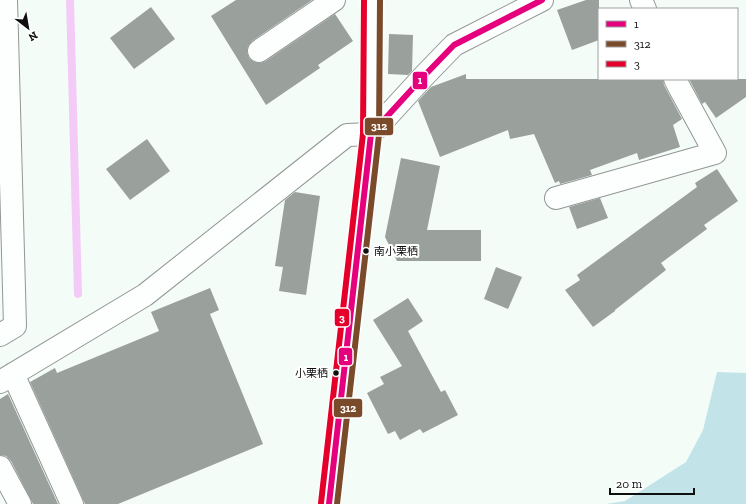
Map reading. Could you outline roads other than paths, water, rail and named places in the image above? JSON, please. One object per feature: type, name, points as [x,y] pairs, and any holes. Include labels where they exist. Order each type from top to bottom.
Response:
[{"type":"street","points":[[0,334],[15,326],[6,0]]},
{"type":"street","points":[[259,51],[334,0]]},
{"type":"street","points":[[330,504],[371,134],[372,0]]},
{"type":"street","points":[[72,504],[6,378],[145,295],[347,135],[371,134],[454,45],[542,0]]},
{"type":"street","points":[[556,198],[715,154],[675,80]]},
{"type":"street","points":[[0,467],[20,504]]},
{"type":"waterway","points":[[70,0],[78,294]]},
{"type":"place","name":"南小栗栖","points":[[366,251]]},
{"type":"place","name":"小栗栖","points":[[336,373]]}]
